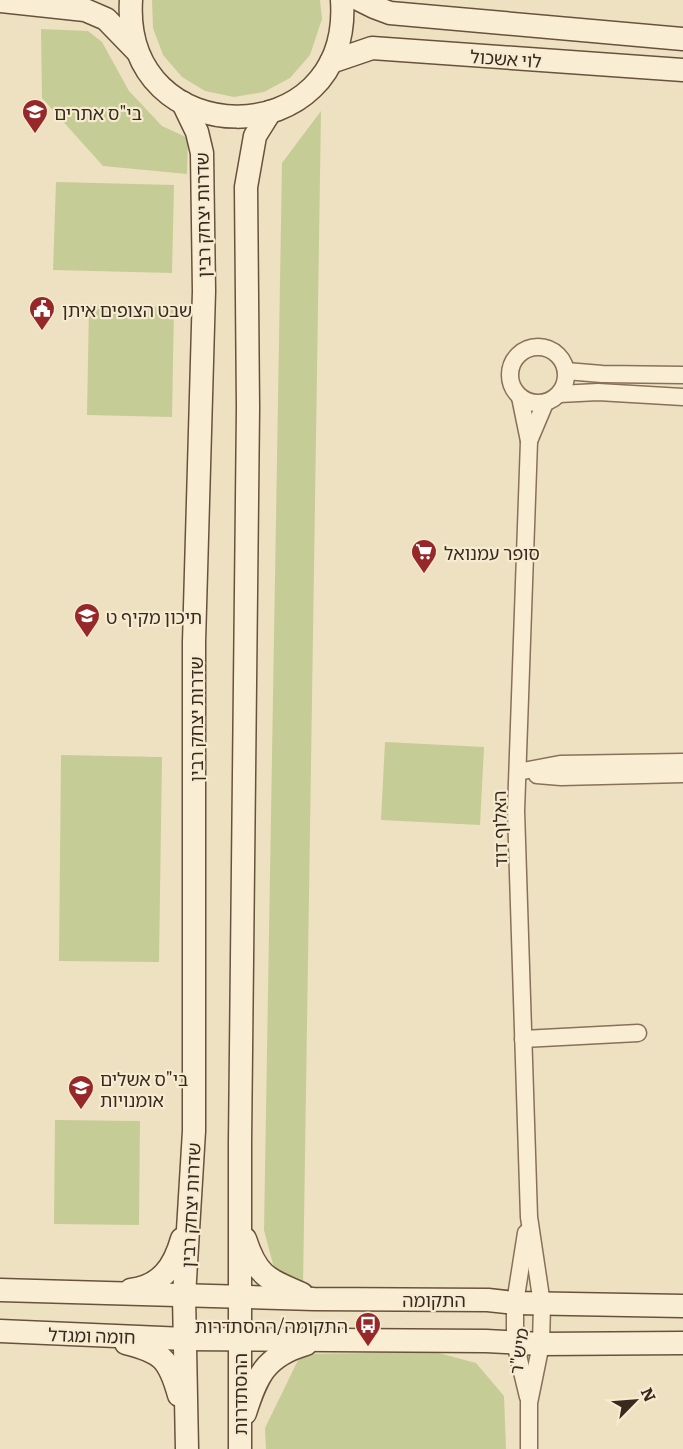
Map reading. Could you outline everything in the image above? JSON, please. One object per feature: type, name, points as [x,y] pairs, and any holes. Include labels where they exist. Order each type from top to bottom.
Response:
[{"type":"main road","points":[[131,0],[130,20],[137,50],[150,74],[168,94],[183,103],[196,110],[226,118],[258,116],[288,105],[304,95],[318,81],[331,62],[340,39],[343,16],[342,0]]},
{"type":"main road","name":"לוי אשכול","points":[[360,0],[390,13],[683,39]]},
{"type":"main road","points":[[0,1],[85,10],[106,20],[137,50]]},
{"type":"main road","name":"לוי אשכול","points":[[331,62],[372,48],[680,71]]},
{"type":"main road","name":"שדרות יצחק רבין","points":[[183,103],[197,132],[202,153],[204,291],[194,642],[194,1131],[184,1296],[185,1339]]},
{"type":"main road","points":[[239,1339],[248,408],[246,187],[255,136],[270,112]]},
{"type":"main road","points":[[112,1293],[142,1288],[155,1282],[167,1271],[177,1258],[189,1215]]},
{"type":"main road","points":[[240,1226],[256,1267],[269,1280],[314,1299]]},
{"type":"main road","points":[[0,1290],[184,1296]]},
{"type":"main road","name":"התקומה","points":[[184,1296],[682,1305]]},
{"type":"main road","name":"חומה ומגדל","points":[[0,1331],[185,1339]]},
{"type":"main road","points":[[94,1335],[143,1348],[163,1358],[173,1372],[180,1397],[187,1443]]},
{"type":"main road","points":[[187,1443],[185,1339],[324,1339],[541,1344],[683,1343]]},
{"type":"main road","name":"ההסתדרות","points":[[239,1339],[240,1439]]},
{"type":"main road","points":[[240,1439],[251,1393],[260,1372],[289,1349],[324,1339]]},
{"type":"street","points":[[552,398],[564,387],[566,371],[564,363],[552,350],[536,346],[526,348],[512,362],[509,371],[513,390],[527,402],[598,392],[683,397]]},
{"type":"street","points":[[566,371],[683,375]]},
{"type":"street","name":"האלוף דוד","points":[[520,397],[529,441],[516,812],[529,1217],[542,1304]]},
{"type":"street","name":"האלוף דוד","points":[[529,441],[552,398]]},
{"type":"street","points":[[518,772],[560,765],[683,762]]},
{"type":"street","points":[[518,772],[561,777],[683,774]]},
{"type":"street","points":[[523,1039],[638,1033]]},
{"type":"street","name":"האלוף דוד","points":[[514,1343],[515,1303],[529,1217]]},
{"type":"street","name":"מיש\"ר","points":[[529,1449],[530,1403],[541,1344],[542,1304]]},
{"type":"street","name":"מיש\"ר","points":[[514,1343],[530,1403]]},
{"type":"green space","points":[[152,0],[320,0],[322,19],[310,55],[290,78],[264,92],[234,97],[205,91],[182,77],[163,55],[153,28]]},
{"type":"green space","points":[[41,29],[88,31],[102,42],[129,91],[162,126],[188,138],[187,174],[103,166],[42,98]]},
{"type":"green space","points":[[321,111],[303,1287],[276,1276],[264,1230],[282,163]]},
{"type":"green space","points":[[56,182],[174,185],[172,273],[53,270]]},
{"type":"green space","points":[[89,305],[174,307],[172,417],[87,415]]},
{"type":"green space","points":[[385,742],[484,747],[480,825],[381,820]]},
{"type":"green space","points":[[61,755],[162,757],[159,962],[59,961]]},
{"type":"green space","points":[[55,1120],[140,1121],[139,1225],[54,1224]]},
{"type":"green space","points":[[435,1352],[476,1363],[504,1396],[506,1449],[266,1449],[265,1428],[301,1354]]},
{"type":"place","name":"בי\"ס אתרים","points":[[35,135]]},
{"type":"place","name":"שבט הצופים איתן","points":[[42,332]]},
{"type":"place","name":"סופר עמנואל","points":[[424,575]]},
{"type":"place","name":"תיכון מקיף ט","points":[[87,639]]},
{"type":"place","name":"בי\"ס אשלים אומנויות","points":[[81,1111]]},
{"type":"place","name":"התקומה/ההסתדרות","points":[[368,1348]]}]
